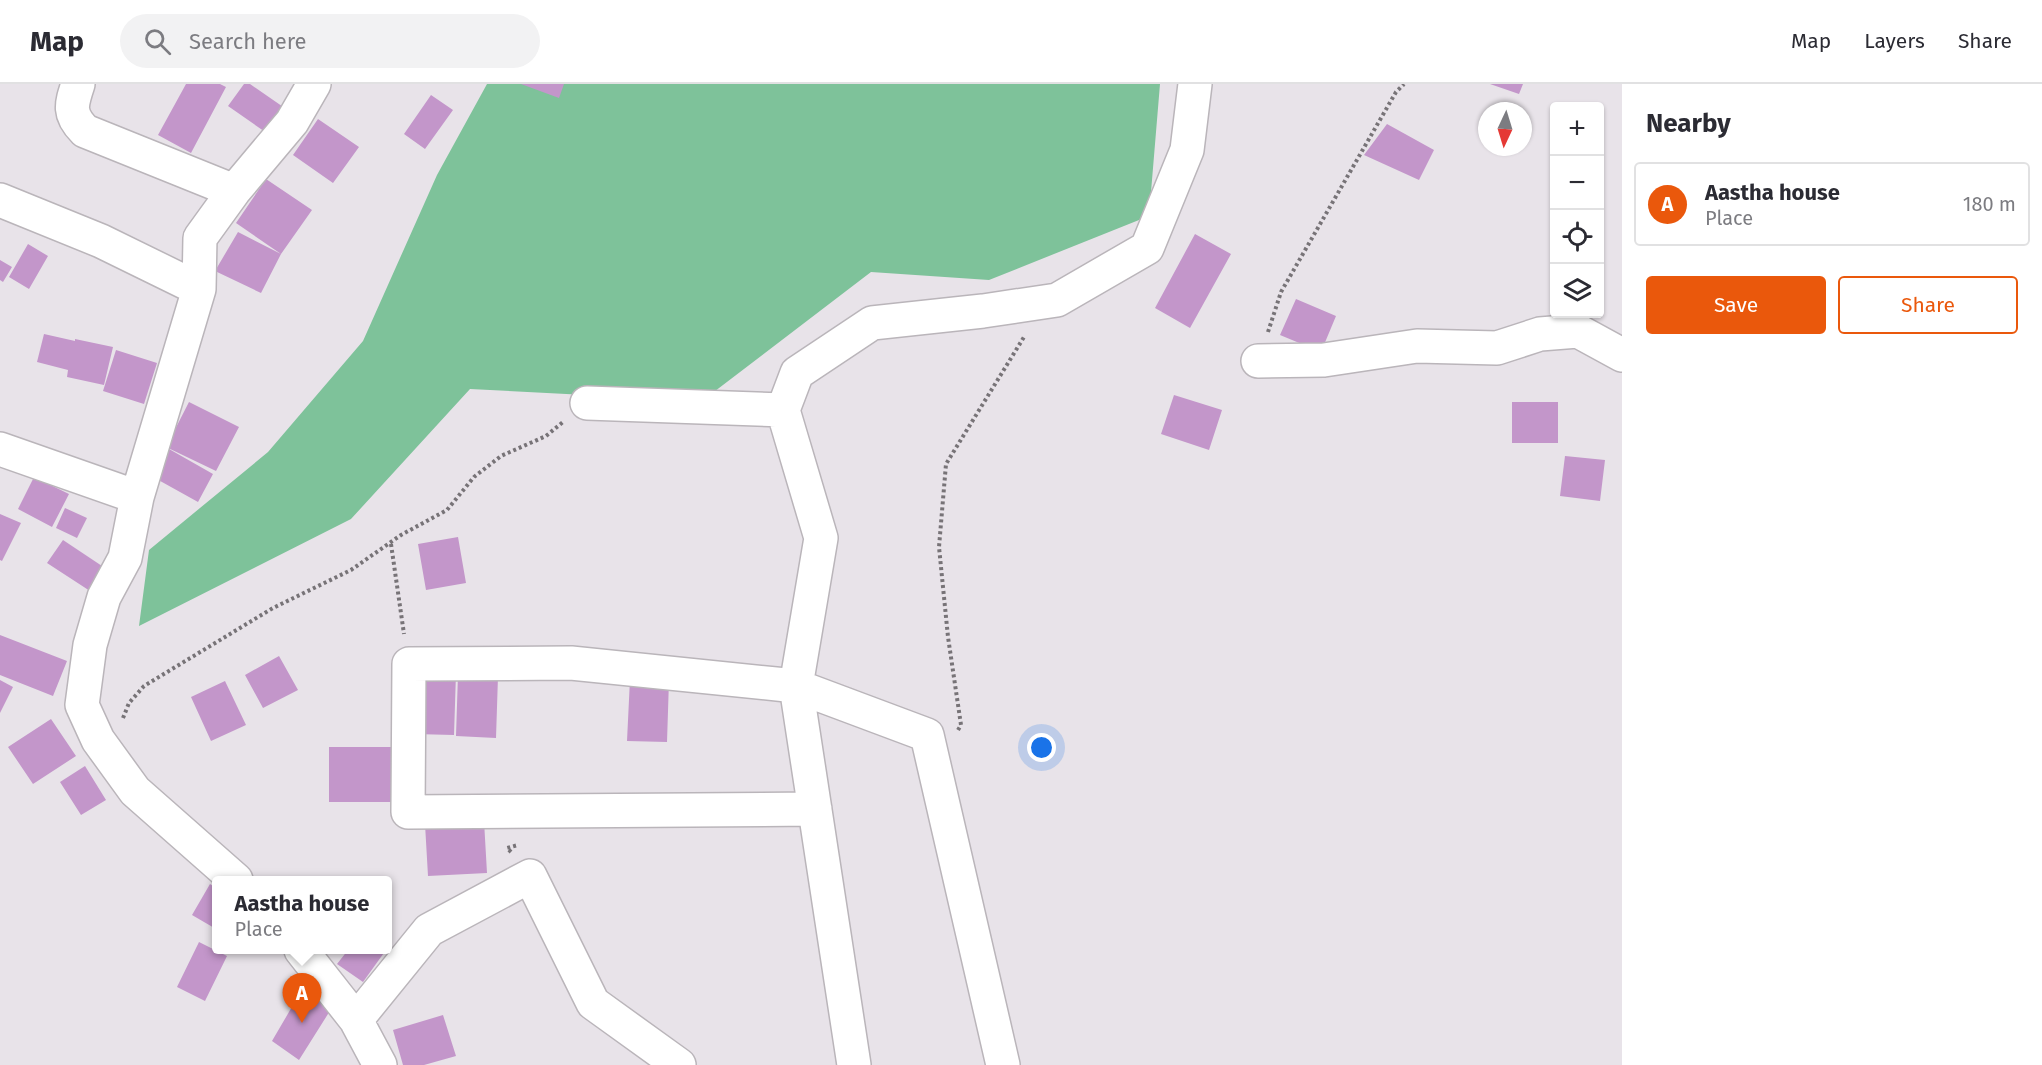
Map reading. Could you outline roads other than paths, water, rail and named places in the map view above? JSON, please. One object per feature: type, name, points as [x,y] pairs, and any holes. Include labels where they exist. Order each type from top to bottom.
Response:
[{"type":"street","points":[[78,84],[71,106],[75,121],[85,131],[234,191]]},
{"type":"street","points":[[231,876],[135,791],[99,740],[82,705],[90,645],[104,597],[125,558],[137,497],[199,289],[200,238],[234,191],[292,122],[315,84]]},
{"type":"street","points":[[854,1065],[796,686],[821,538],[783,410],[797,373],[872,323],[1057,300],[1147,248],[1187,150],[1195,84]]},
{"type":"street","points":[[0,200],[101,241],[199,289]]},
{"type":"street","points":[[1258,361],[1324,360],[1417,346],[1497,348],[1540,334],[1578,331],[1622,355]]},
{"type":"street","points":[[587,403],[783,410]]},
{"type":"street","points":[[0,449],[137,497]]},
{"type":"street","points":[[815,809],[408,812],[409,664],[571,663],[796,686],[927,735],[1003,1065]]},
{"type":"street","points":[[356,1020],[429,930],[530,876],[593,1003],[679,1065]]},
{"type":"street","points":[[304,954],[356,1020],[380,1065]]},
{"type":"place","name":"Aastha house","points":[[302,1023]]}]
